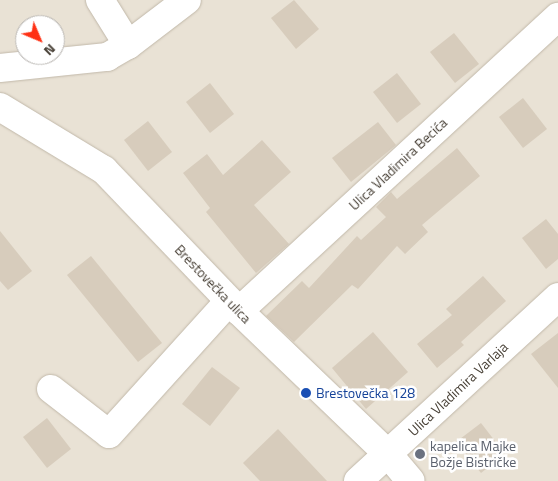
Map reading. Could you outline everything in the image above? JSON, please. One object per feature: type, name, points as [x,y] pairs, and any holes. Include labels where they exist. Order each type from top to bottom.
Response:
[{"type":"street","points":[[100,0],[128,45]]},
{"type":"street","points":[[0,68],[107,57],[128,45],[187,0]]},
{"type":"street","name":"Ulica Vladimira Becića","points":[[51,389],[109,434],[234,306],[558,17]]},
{"type":"street","name":"Brestovečka ulica","points":[[0,106],[104,170],[234,306],[388,454],[411,481]]},
{"type":"street","name":"Ulica Vladimira Varlaja","points":[[358,481],[558,297]]},
{"type":"shaded area","points":[[0,0],[558,0],[558,481],[0,481]]},
{"type":"building","points":[[294,0],[319,29],[296,49],[271,18]]},
{"type":"building","points":[[454,33],[479,64],[455,83],[430,52]]},
{"type":"building","points":[[397,73],[421,104],[397,123],[373,92]]},
{"type":"building","points":[[210,83],[234,114],[210,133],[186,102]]},
{"type":"building","points":[[523,98],[547,129],[523,148],[499,117]]},
{"type":"building","points":[[148,121],[172,152],[148,171],[124,140]]},
{"type":"building","points":[[378,122],[396,145],[351,182],[332,158]]},
{"type":"building","points":[[262,140],[291,172],[254,205],[289,244],[256,273],[206,212],[210,208],[183,173],[207,154],[223,175]]},
{"type":"building","points":[[457,148],[480,176],[422,225],[428,232],[405,254],[397,246],[358,289],[352,285],[294,342],[266,316],[302,281],[309,288],[357,236],[361,240],[386,217],[376,207],[391,192],[397,199]]},
{"type":"building","points":[[546,219],[558,234],[558,259],[546,269],[522,238]]},
{"type":"building","points":[[0,231],[32,271],[8,290],[0,281]]},
{"type":"building","points":[[91,256],[162,343],[138,362],[67,275]]},
{"type":"building","points":[[483,276],[506,301],[461,342],[464,345],[437,368],[417,344],[452,315],[446,309]]},
{"type":"building","points":[[373,332],[408,372],[366,409],[332,368]]},
{"type":"building","points":[[558,333],[558,388],[531,354]]},
{"type":"building","points":[[212,367],[240,388],[210,426],[182,404]]},
{"type":"building","points":[[47,418],[71,449],[47,468],[23,437]]},
{"type":"building","points":[[481,423],[505,454],[481,473],[456,442]]},
{"type":"building","points":[[278,429],[327,481],[260,481],[243,463]]},
{"type":"place","name":"Brestovečka 128","points":[[306,393]]},
{"type":"place","name":"kapelica Majke Božje Bistričke","points":[[420,454]]}]
